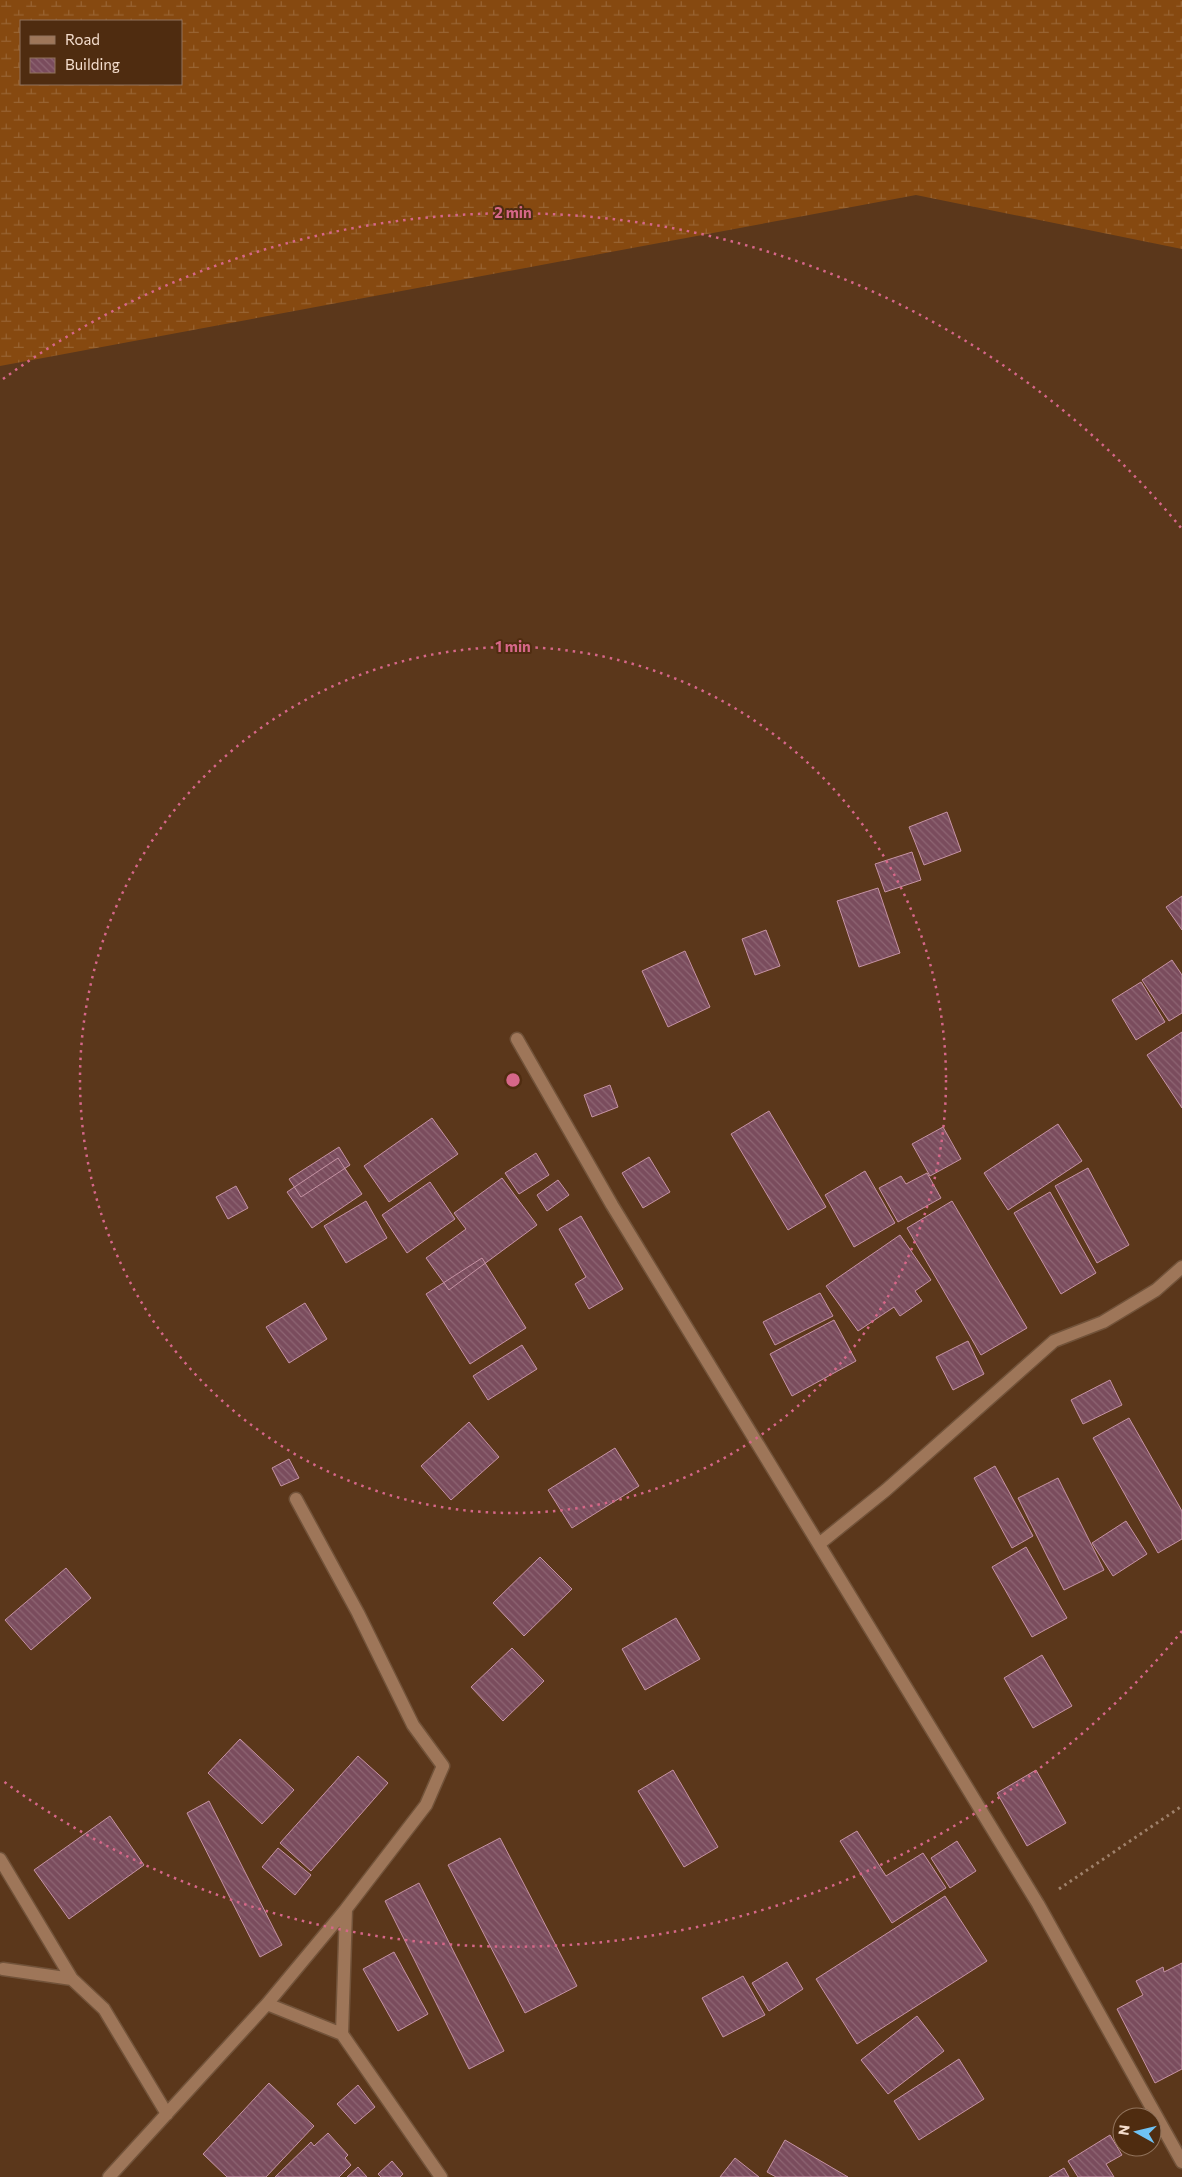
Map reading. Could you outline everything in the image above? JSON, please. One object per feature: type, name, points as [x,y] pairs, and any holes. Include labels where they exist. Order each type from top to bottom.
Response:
[{"type":"street","points":[[517,1039],[612,1205],[1038,1904],[1182,2162]]},
{"type":"street","points":[[819,1544],[886,1490],[1054,1341],[1103,1322],[1156,1290],[1182,1267]]},
{"type":"street","points":[[109,2177],[267,2004],[346,1909],[426,1805],[443,1766],[413,1725],[358,1613],[296,1499]]},
{"type":"street","points":[[0,1859],[72,1978],[104,2009],[167,2114]]},
{"type":"street","points":[[342,2034],[346,1909]]},
{"type":"street","points":[[3,1969],[72,1978]]},
{"type":"street","points":[[267,2004],[342,2034],[441,2177]]},
{"type":"path","points":[[1038,1904],[1182,1806]]},
{"type":"green space","points":[[0,0],[1182,0],[1182,249],[916,195],[0,366]]},
{"type":"building","points":[[947,812],[961,851],[924,865],[909,827]]},
{"type":"building","points":[[912,852],[921,880],[885,892],[875,864]]},
{"type":"building","points":[[878,888],[900,953],[859,967],[837,901]]},
{"type":"building","points":[[1182,896],[1182,930],[1166,907]]},
{"type":"building","points":[[766,930],[780,966],[755,975],[742,939]]},
{"type":"building","points":[[685,951],[710,1007],[668,1027],[642,971]]},
{"type":"building","points":[[1172,960],[1182,975],[1182,1013],[1169,1021],[1142,980]]},
{"type":"building","points":[[1141,982],[1165,1022],[1136,1040],[1112,1000]]},
{"type":"building","points":[[1182,1032],[1182,1108],[1147,1055]]},
{"type":"building","points":[[610,1085],[618,1107],[592,1117],[584,1095]]},
{"type":"building","points":[[769,1111],[826,1207],[788,1230],[731,1134]]},
{"type":"building","points":[[432,1118],[458,1154],[389,1202],[364,1166]]},
{"type":"building","points":[[1058,1124],[1082,1161],[1008,1210],[984,1173]]},
{"type":"building","points":[[943,1127],[961,1159],[930,1176],[912,1144]]},
{"type":"building","points":[[339,1147],[350,1165],[301,1197],[289,1179]]},
{"type":"building","points":[[536,1153],[549,1175],[519,1194],[505,1173]]},
{"type":"building","points":[[649,1157],[670,1192],[643,1208],[622,1173]]},
{"type":"building","points":[[338,1158],[362,1194],[312,1228],[287,1192]]},
{"type":"building","points":[[1088,1168],[1129,1245],[1097,1263],[1055,1186]]},
{"type":"building","points":[[865,1171],[895,1223],[854,1247],[825,1195]]},
{"type":"building","points":[[927,1173],[941,1198],[898,1222],[879,1188],[901,1176],[906,1184]]},
{"type":"building","points":[[502,1178],[537,1225],[449,1290],[426,1258],[466,1229],[454,1213]]},
{"type":"building","points":[[558,1180],[569,1195],[547,1211],[537,1195]]},
{"type":"building","points":[[430,1182],[455,1219],[407,1253],[382,1215]]},
{"type":"building","points":[[236,1186],[248,1208],[228,1219],[216,1197]]},
{"type":"building","points":[[1050,1192],[1096,1273],[1061,1294],[1014,1213]]},
{"type":"building","points":[[366,1201],[387,1238],[346,1263],[324,1226]]},
{"type":"building","points":[[952,1201],[1027,1328],[981,1355],[907,1228]]},
{"type":"building","points":[[581,1216],[623,1289],[589,1309],[575,1284],[586,1277],[559,1229]]},
{"type":"building","points":[[900,1235],[931,1280],[915,1291],[922,1301],[900,1316],[894,1307],[858,1331],[826,1286]]},
{"type":"building","points":[[482,1258],[526,1328],[470,1364],[426,1294]]},
{"type":"building","points":[[820,1293],[833,1316],[775,1345],[763,1322]]},
{"type":"building","points":[[305,1303],[327,1339],[289,1363],[266,1327]]},
{"type":"building","points":[[834,1320],[856,1361],[792,1396],[770,1354]]},
{"type":"building","points":[[968,1341],[984,1374],[953,1390],[936,1357]]},
{"type":"building","points":[[522,1345],[537,1369],[488,1400],[473,1376]]},
{"type":"building","points":[[1110,1380],[1122,1405],[1083,1424],[1071,1400]]},
{"type":"building","points":[[1129,1418],[1182,1511],[1182,1539],[1158,1553],[1093,1438]]},
{"type":"building","points":[[469,1422],[499,1457],[451,1500],[421,1466]]},
{"type":"building","points":[[615,1448],[639,1486],[572,1528],[548,1490]]},
{"type":"building","points":[[289,1459],[299,1478],[281,1486],[272,1468]]},
{"type":"building","points":[[995,1466],[1033,1536],[1012,1548],[974,1478]]},
{"type":"building","points":[[1058,1478],[1104,1570],[1064,1590],[1018,1498]]},
{"type":"building","points":[[1126,1521],[1147,1554],[1113,1576],[1092,1543]]},
{"type":"building","points":[[1026,1547],[1067,1618],[1032,1637],[992,1567]]},
{"type":"building","points":[[540,1557],[572,1589],[524,1636],[493,1603]]},
{"type":"building","points":[[66,1568],[91,1598],[31,1650],[5,1620]]},
{"type":"building","points":[[676,1618],[700,1659],[645,1690],[622,1649]]},
{"type":"building","points":[[512,1648],[544,1681],[503,1721],[471,1687]]},
{"type":"building","points":[[1042,1655],[1072,1706],[1033,1728],[1004,1678]]},
{"type":"building","points":[[240,1739],[294,1790],[262,1824],[208,1773]]},
{"type":"building","points":[[358,1756],[388,1783],[311,1871],[280,1843]]},
{"type":"building","points":[[673,1770],[718,1847],[684,1867],[638,1791]]},
{"type":"building","points":[[1036,1770],[1066,1823],[1027,1846],[997,1793]]},
{"type":"building","points":[[209,1801],[282,1945],[260,1957],[187,1813]]},
{"type":"building","points":[[110,1816],[144,1865],[69,1919],[34,1870]]},
{"type":"building","points":[[857,1831],[886,1876],[923,1853],[946,1888],[892,1923],[840,1841]]},
{"type":"building","points":[[500,1838],[577,1986],[525,2013],[448,1865]]},
{"type":"building","points":[[957,1841],[976,1871],[950,1888],[931,1858]]},
{"type":"building","points":[[278,1848],[311,1875],[295,1895],[262,1867]]},
{"type":"building","points":[[419,1883],[504,2051],[469,2069],[385,1901]]},
{"type":"building","points":[[945,1896],[987,1961],[857,2044],[816,1979]]},
{"type":"building","points":[[394,1952],[428,2014],[398,2031],[363,1969]]},
{"type":"building","points":[[787,1962],[803,1989],[769,2011],[752,1983]]},
{"type":"building","points":[[1182,1963],[1182,2069],[1155,2083],[1117,2009],[1143,1995],[1136,1981],[1163,1967],[1164,1972]]},
{"type":"building","points":[[743,1976],[765,2015],[723,2037],[702,1998]]},
{"type":"building","points":[[917,2016],[944,2051],[888,2094],[861,2060]]},
{"type":"building","points":[[959,2059],[984,2099],[919,2140],[894,2101]]},
{"type":"building","points":[[269,2083],[314,2126],[266,2177],[227,2177],[203,2154]]},
{"type":"building","points":[[358,2085],[375,2107],[355,2124],[337,2104]]},
{"type":"building","points":[[328,2133],[348,2155],[345,2158],[351,2165],[339,2177],[275,2177],[311,2142],[314,2146]]},
{"type":"building","points":[[1110,2135],[1112,2138],[1112,2157],[1118,2157],[1106,2164],[1114,2177],[1078,2177],[1068,2161]]},
{"type":"building","points":[[785,2140],[848,2177],[776,2177],[767,2172]]},
{"type":"building","points":[[735,2158],[759,2177],[720,2177]]},
{"type":"building","points":[[392,2161],[403,2174],[400,2177],[381,2177],[378,2174]]},
{"type":"building","points":[[358,2167],[367,2177],[347,2177]]},
{"type":"building","points":[[1064,2168],[1069,2177],[1049,2177]]}]
